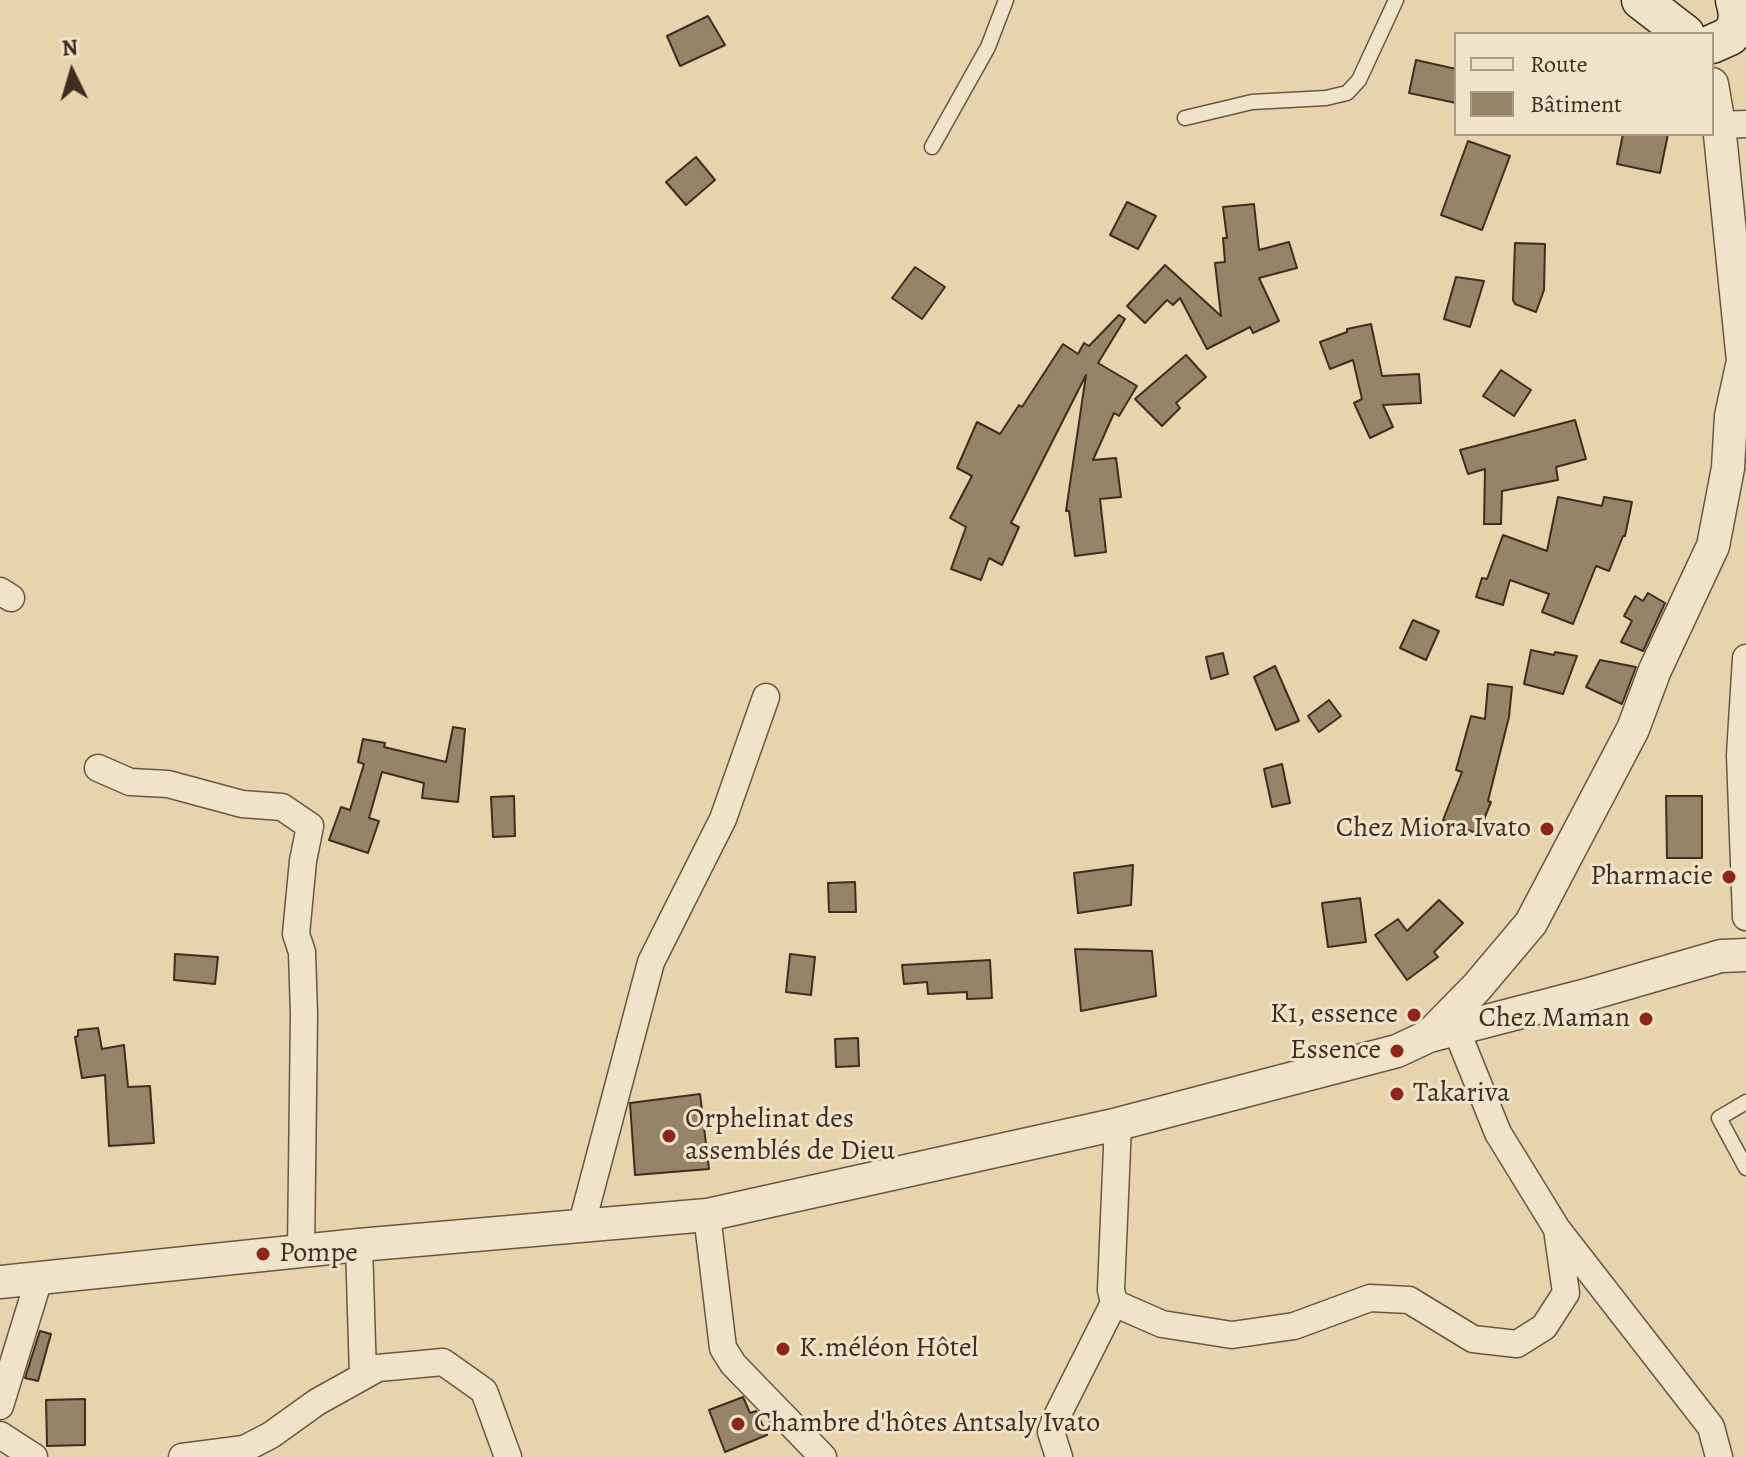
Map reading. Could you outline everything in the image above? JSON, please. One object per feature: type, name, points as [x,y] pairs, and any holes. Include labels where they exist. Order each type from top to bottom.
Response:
[{"type":"main road","points":[[1641,0],[1682,32]]},
{"type":"main road","points":[[1682,0],[1678,12],[1684,32]]},
{"type":"street","points":[[1714,77],[1732,19]]},
{"type":"street","points":[[1442,1033],[1531,923],[1633,729],[1655,670],[1713,546],[1728,468],[1731,416],[1744,369],[1733,125],[1714,87]]},
{"type":"street","points":[[1746,658],[1740,755],[1746,909]]},
{"type":"street","points":[[581,1227],[651,962],[723,819],[766,697]]},
{"type":"street","points":[[98,768],[130,782],[168,784],[242,804],[282,807],[310,826],[303,861],[296,934],[302,952],[304,1014],[301,1251]]},
{"type":"street","points":[[0,1282],[359,1245],[707,1215],[1118,1124],[1397,1051],[1442,1033],[1721,956],[1746,955]]},
{"type":"street","points":[[1442,1033],[1557,1229],[1711,1427],[1719,1457]]},
{"type":"street","points":[[1059,1457],[1051,1432],[1055,1420],[1114,1303],[1111,1290],[1118,1124]]},
{"type":"street","points":[[707,1215],[723,1348],[733,1364],[823,1457]]},
{"type":"street","points":[[1114,1303],[1162,1324],[1232,1335],[1294,1326],[1370,1298],[1409,1300],[1473,1339],[1517,1344],[1544,1327],[1566,1293],[1557,1229]]},
{"type":"street","points":[[359,1245],[363,1376]]},
{"type":"street","points":[[0,1406],[39,1279]]},
{"type":"street","points":[[182,1457],[244,1449],[271,1435],[317,1402],[378,1368],[443,1362],[484,1391],[508,1457]]},
{"type":"street","points":[[0,1435],[34,1457]]},
{"type":"lane","points":[[932,147],[988,47],[1006,0]]},
{"type":"lane","points":[[1185,118],[1252,102],[1326,98],[1347,93],[1359,80],[1396,0]]},
{"type":"lane","points":[[1746,1102],[1719,1118],[1746,1168]]},
{"type":"building","points":[[708,16],[725,45],[680,66],[667,36]]},
{"type":"building","points":[[1416,60],[1454,69],[1454,103],[1409,93]]},
{"type":"building","points":[[1623,136],[1668,136],[1660,173],[1617,164]]},
{"type":"building","points":[[1468,141],[1510,156],[1482,230],[1441,215]]},
{"type":"building","points":[[696,157],[715,180],[686,205],[666,182]]},
{"type":"building","points":[[1127,202],[1156,216],[1138,249],[1110,235]]},
{"type":"building","points":[[1254,204],[1259,250],[1289,242],[1297,268],[1259,278],[1279,321],[1253,333],[1250,327],[1207,349],[1180,298],[1173,305],[1167,300],[1145,323],[1127,306],[1165,265],[1221,316],[1215,263],[1225,262],[1223,238],[1227,238],[1223,207]]},
{"type":"building","points":[[1515,243],[1545,244],[1544,290],[1536,312],[1515,304],[1513,300]]},
{"type":"building","points":[[915,267],[945,287],[922,319],[892,298]]},
{"type":"building","points":[[1456,277],[1484,281],[1470,327],[1444,319]]},
{"type":"building","points":[[1119,315],[1125,319],[1098,363],[1137,386],[1119,416],[1114,413],[1093,460],[1116,458],[1121,497],[1100,499],[1106,552],[1075,556],[1069,511],[1066,511],[1086,375],[1011,523],[1019,527],[1002,565],[989,558],[981,580],[951,569],[966,527],[950,518],[972,476],[957,468],[977,422],[1000,434],[1019,405],[1022,407],[1063,344],[1078,354],[1084,343],[1089,346]]},
{"type":"building","points":[[1371,324],[1382,376],[1419,374],[1421,403],[1383,405],[1393,427],[1370,438],[1354,403],[1362,399],[1353,360],[1330,369],[1320,342],[1347,332],[1347,329]]},
{"type":"building","points":[[1186,355],[1206,377],[1176,403],[1180,408],[1162,426],[1135,399]]},
{"type":"building","points":[[1501,370],[1531,390],[1514,416],[1483,396]]},
{"type":"building","points":[[1575,420],[1586,459],[1556,467],[1558,480],[1502,491],[1501,524],[1484,524],[1485,469],[1468,474],[1460,450]]},
{"type":"building","points":[[1558,497],[1602,506],[1604,497],[1632,502],[1625,536],[1609,571],[1596,566],[1573,624],[1542,612],[1549,594],[1510,580],[1503,605],[1476,597],[1482,578],[1487,579],[1503,535],[1547,551]]},
{"type":"building","points":[[1648,593],[1665,603],[1643,651],[1621,642],[1632,621],[1624,616],[1635,596],[1643,601]]},
{"type":"building","points":[[1413,620],[1439,631],[1426,660],[1400,648]]},
{"type":"building","points":[[1531,650],[1577,656],[1563,694],[1524,684]]},
{"type":"building","points":[[1223,653],[1228,674],[1211,679],[1206,657]]},
{"type":"building","points":[[1600,660],[1636,667],[1622,704],[1586,687]]},
{"type":"building","points":[[1275,666],[1299,721],[1276,730],[1254,677]]},
{"type":"building","points":[[1488,684],[1512,687],[1509,717],[1488,801],[1491,802],[1478,834],[1443,820],[1462,772],[1456,770],[1471,716],[1485,719]]},
{"type":"building","points":[[1329,700],[1341,716],[1319,732],[1308,716]]},
{"type":"building","points":[[453,727],[465,729],[458,802],[422,798],[424,783],[382,772],[369,818],[379,821],[368,853],[329,840],[341,807],[350,810],[364,764],[358,762],[363,739],[446,762]]},
{"type":"building","points":[[1282,764],[1290,803],[1272,807],[1264,769]]},
{"type":"building","points":[[514,796],[515,836],[493,837],[491,797]]},
{"type":"building","points":[[1666,796],[1702,796],[1702,858],[1667,858]]},
{"type":"building","points":[[1133,865],[1131,905],[1078,913],[1074,873]]},
{"type":"building","points":[[855,882],[856,912],[829,912],[828,883]]},
{"type":"building","points":[[1360,898],[1366,942],[1328,947],[1322,903]]},
{"type":"building","points":[[1439,900],[1463,923],[1434,952],[1438,957],[1407,980],[1375,935],[1398,919],[1407,931]]},
{"type":"building","points":[[1075,949],[1152,951],[1156,996],[1081,1011]]},
{"type":"building","points":[[175,954],[218,957],[215,984],[174,980]]},
{"type":"building","points":[[790,954],[815,957],[811,995],[786,992]]},
{"type":"building","points":[[990,960],[992,998],[967,999],[967,992],[928,994],[927,982],[904,984],[902,965]]},
{"type":"building","points":[[98,1028],[102,1049],[124,1045],[128,1087],[150,1086],[154,1143],[109,1146],[105,1075],[82,1078],[75,1037],[78,1030]]},
{"type":"building","points":[[858,1038],[859,1066],[836,1067],[835,1039]]},
{"type":"building","name":"Orphelinat des assemblés de Dieu","points":[[700,1094],[709,1169],[635,1175],[630,1103]]},
{"type":"building","points":[[40,1331],[51,1334],[38,1381],[25,1378]]},
{"type":"building","name":"Chambre d'hôtes Antsaly Ivato","points":[[743,1397],[750,1413],[756,1411],[767,1435],[725,1452],[709,1410]]},
{"type":"building","points":[[85,1399],[85,1445],[47,1446],[46,1400]]},
{"type":"place","name":"Chez Miora Ivato","points":[[1547,829]]},
{"type":"place","name":"Pharmacie","points":[[1729,877]]},
{"type":"place","name":"K1, essence","points":[[1414,1015]]},
{"type":"place","name":"Chez Maman","points":[[1646,1019]]},
{"type":"place","name":"Essence","points":[[1397,1051]]},
{"type":"place","name":"Takariva","points":[[1397,1094]]},
{"type":"place","name":"Orphelinat des assemblés de Dieu","points":[[669,1136]]},
{"type":"place","name":"Pompe","points":[[263,1254]]},
{"type":"place","name":"K.méléon Hôtel","points":[[783,1349]]},
{"type":"place","name":"Chambre d'hôtes Antsaly Ivato","points":[[738,1424]]}]
